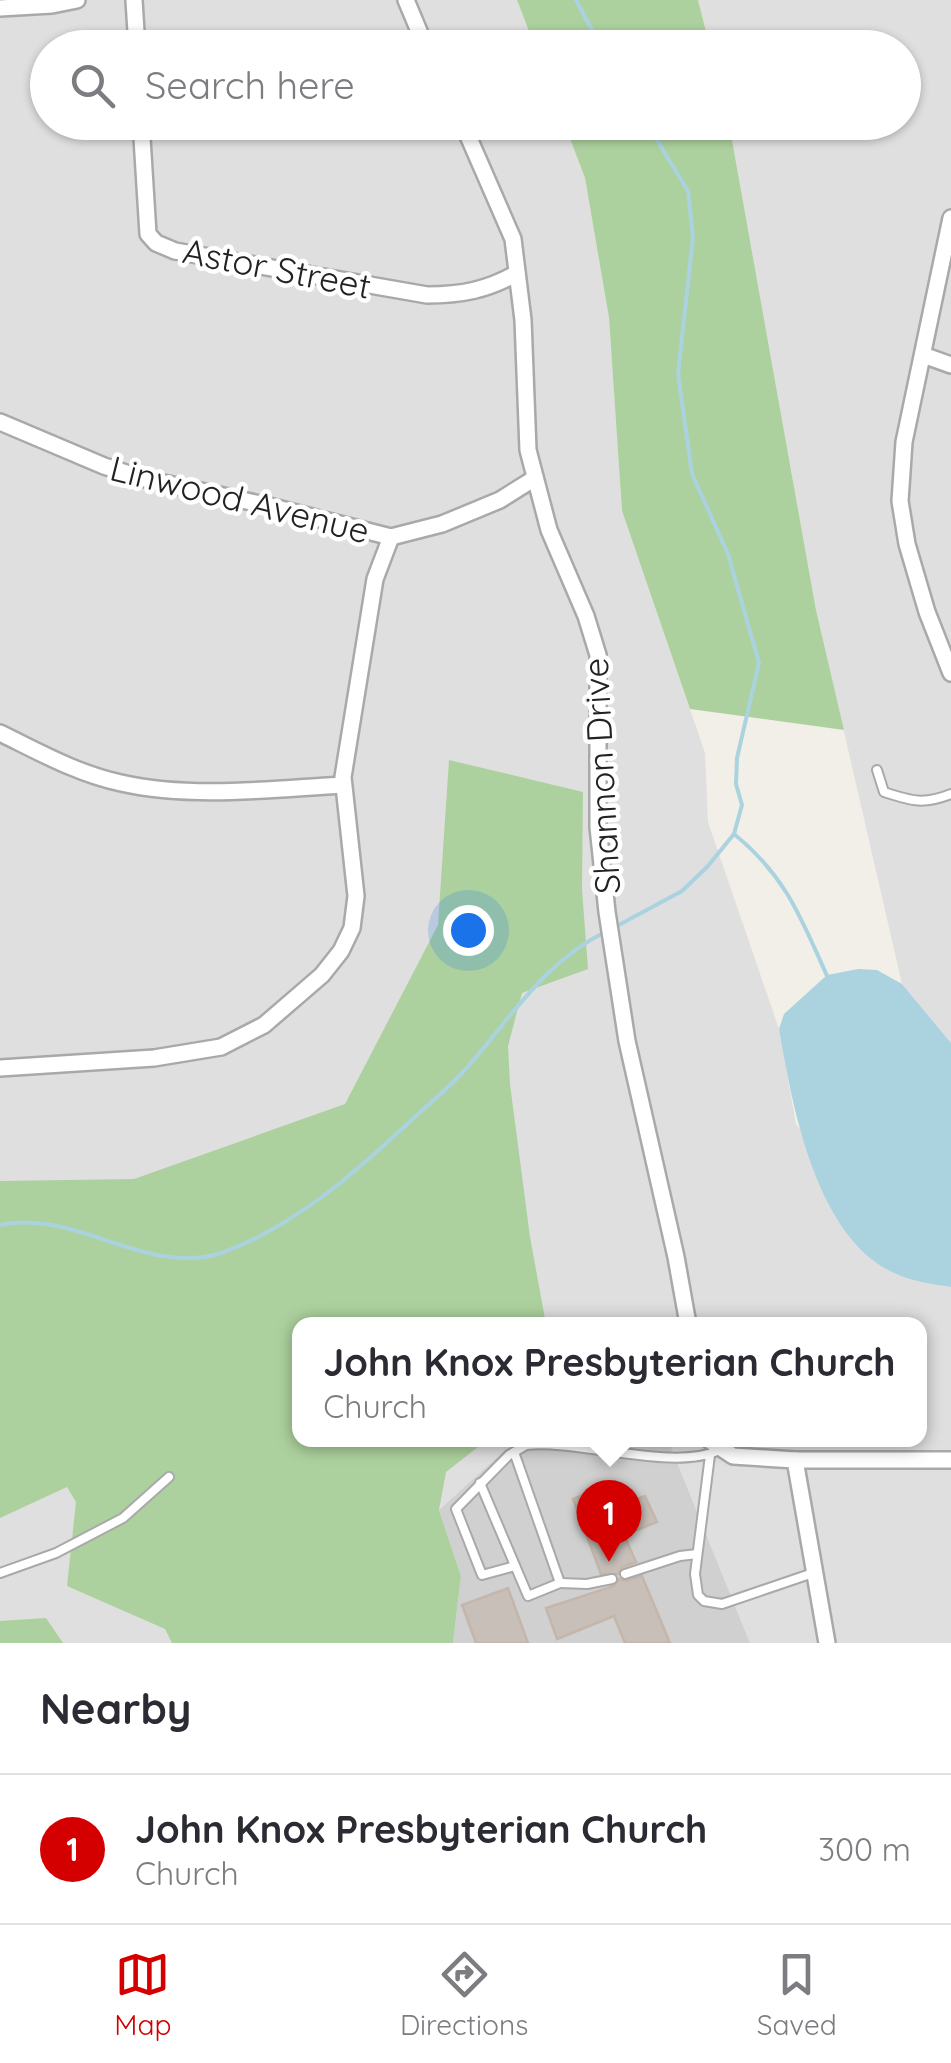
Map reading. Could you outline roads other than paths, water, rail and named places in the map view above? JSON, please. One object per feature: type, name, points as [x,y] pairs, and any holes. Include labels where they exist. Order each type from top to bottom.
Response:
[{"type":"street","points":[[0,8],[52,6],[78,0]]},
{"type":"street","points":[[134,0],[136,30]]},
{"type":"street","points":[[406,0],[418,30]]},
{"type":"street","name":"Astor Street","points":[[143,140],[148,234],[156,243],[176,251],[428,295],[466,294],[496,285],[517,273]]},
{"type":"street","name":"Shannon Drive","points":[[470,140],[513,239],[523,320],[526,433],[549,530],[586,616],[598,655],[598,827],[607,912],[627,1041],[687,1317]]},
{"type":"street","points":[[951,218],[904,442],[900,500],[907,544],[951,673]]},
{"type":"street","points":[[923,354],[951,365]]},
{"type":"street","name":"Linwood Avenue","points":[[0,422],[145,479],[390,537],[442,524],[500,500],[536,478]]},
{"type":"street","points":[[0,1068],[206,1051],[245,1038],[322,975],[341,951],[352,928],[356,896],[343,785],[375,579],[390,537]]},
{"type":"street","points":[[0,733],[53,759],[121,783],[252,790],[343,785]]},
{"type":"street","points":[[713,1448],[742,1458],[951,1460]]},
{"type":"street","points":[[796,1460],[826,1643]]},
{"type":"lane","points":[[877,770],[884,792],[928,803],[951,794]]},
{"type":"lane","points":[[515,1566],[482,1575],[456,1509],[523,1447]]},
{"type":"lane","points":[[570,1447],[680,1457],[713,1448],[698,1554],[696,1588],[704,1601],[722,1604],[816,1572]]},
{"type":"lane","points":[[514,1452],[560,1584]]},
{"type":"lane","points":[[0,1573],[56,1553],[124,1518],[169,1477]]},
{"type":"lane","points":[[480,1483],[528,1596],[560,1584],[587,1584],[612,1578]]},
{"type":"lane","points":[[626,1574],[698,1554]]},
{"type":"water","points":[[877,970],[902,984],[951,1043],[951,1287],[899,1275],[866,1254],[844,1229],[826,1199],[800,1129],[779,1029],[784,1014],[827,975]]},
{"type":"waterway","points":[[576,0],[592,30]]},
{"type":"waterway","points":[[615,927],[682,891],[734,834],[742,805],[736,784],[737,758],[759,663],[728,554],[692,474],[678,374],[693,237],[688,191],[657,140]]},
{"type":"waterway","points":[[734,834],[779,882],[828,978]]},
{"type":"waterway","points":[[0,1225],[29,1222],[57,1226],[167,1257],[195,1258],[250,1241],[298,1214],[364,1163],[461,1074],[544,977],[584,944],[607,931]]},
{"type":"place","name":"John Knox Presbyterian Church","points":[[609,1562]]}]
